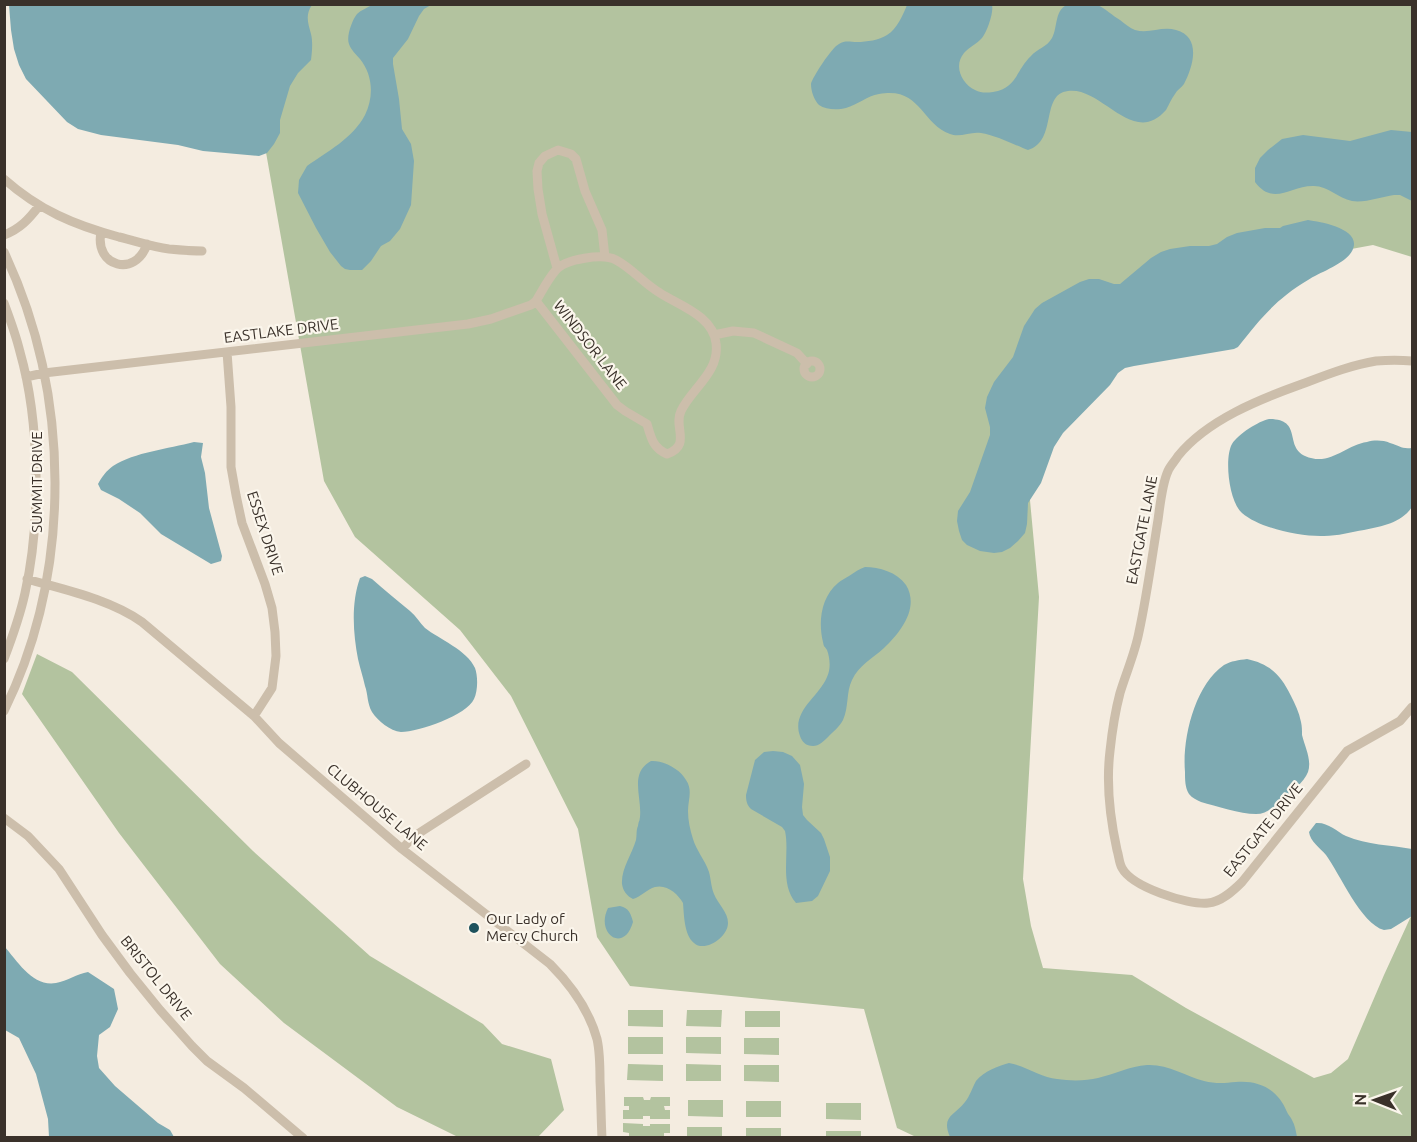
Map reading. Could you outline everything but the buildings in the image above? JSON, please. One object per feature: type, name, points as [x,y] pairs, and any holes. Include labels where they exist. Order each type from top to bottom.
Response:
[{"type":"street","points":[[605,257],[602,230],[585,191],[576,159],[571,154],[558,150],[544,156],[537,171],[538,189],[542,214],[557,268],[588,258],[611,258],[629,268],[658,292],[692,311],[707,324],[714,335],[733,331],[754,333],[797,353],[807,364]]},
{"type":"street","points":[[4,179],[39,206],[76,224],[170,249],[202,251]]},
{"type":"street","points":[[4,235],[13,232],[25,223],[39,206]]},
{"type":"street","points":[[101,232],[99,240],[103,254],[114,263],[121,265],[135,262],[141,257],[147,244]]},
{"type":"street","name":"SUMMIT DRIVE","points":[[4,252],[28,312],[44,373],[54,444],[55,498],[52,541],[35,629],[4,711]]},
{"type":"street","name":"WINDSOR LANE","points":[[557,268],[536,301],[617,405],[647,424],[655,447],[667,454],[674,451],[681,440],[678,418],[681,410],[708,375],[714,363],[716,349],[714,335]]},
{"type":"street","name":"EASTLAKE DRIVE","points":[[26,377],[44,373],[468,324],[516,312],[536,301]]},
{"type":"street","name":"SUMMIT DRIVE","points":[[4,303],[21,353],[26,377],[36,484],[35,525],[27,579],[4,659]]},
{"type":"street","name":"ESSEX DRIVE","points":[[227,352],[231,407],[231,467],[242,523],[265,584],[272,608],[275,632],[276,656],[272,688],[254,716]]},
{"type":"street","name":"EASTGATE LANE","points":[[1113,722],[1139,634],[1168,471],[1180,454],[1202,433],[1245,406],[1354,367],[1377,361],[1413,361]]},
{"type":"street","name":"CLUBHOUSE LANE","points":[[27,579],[114,606],[129,613],[254,716],[279,742],[402,849],[550,964],[573,990],[585,1009],[597,1041],[602,1137]]},
{"type":"street","name":"EASTGATE DRIVE","points":[[1113,722],[1110,752],[1110,803],[1113,832],[1122,868],[1142,885],[1157,892],[1182,900],[1208,903],[1226,896],[1242,882],[1347,751],[1400,721],[1413,707]]},
{"type":"street","points":[[402,849],[413,837],[526,764]]},
{"type":"street","name":"BRISTOL DRIVE","points":[[4,818],[28,836],[59,869],[130,973],[192,1046],[207,1061],[303,1137]]},
{"type":"green space","points":[[296,5],[1412,5],[1412,257],[1373,245],[1151,286],[1027,468],[1039,597],[1023,879],[1031,926],[1043,968],[1132,975],[1186,1008],[1314,1078],[1331,1073],[1348,1059],[1412,914],[1412,1137],[916,1137],[897,1128],[864,1009],[630,986],[597,937],[578,829],[511,696],[460,630],[355,537],[324,481],[258,107]]},
{"type":"green space","points":[[37,654],[72,672],[253,851],[370,956],[483,1024],[502,1044],[551,1059],[564,1110],[538,1137],[458,1137],[397,1107],[284,1023],[220,964],[119,833],[22,694]]},
{"type":"green space","points":[[628,1010],[663,1010],[663,1027],[628,1026]]},
{"type":"green space","points":[[687,1010],[722,1010],[721,1027],[686,1026]]},
{"type":"green space","points":[[745,1011],[780,1011],[780,1027],[745,1027]]},
{"type":"green space","points":[[628,1037],[663,1037],[663,1054],[628,1054]]},
{"type":"green space","points":[[686,1037],[721,1037],[721,1054],[686,1053]]},
{"type":"green space","points":[[744,1038],[779,1038],[779,1055],[744,1054]]},
{"type":"green space","points":[[628,1064],[663,1065],[663,1081],[627,1080]]},
{"type":"green space","points":[[686,1064],[721,1065],[721,1081],[686,1081]]},
{"type":"green space","points":[[744,1065],[779,1065],[779,1082],[744,1081]]},
{"type":"green space","points":[[624,1097],[643,1097],[644,1100],[650,1100],[651,1097],[670,1097],[670,1106],[664,1106],[665,1110],[670,1110],[670,1119],[650,1119],[650,1116],[643,1116],[643,1119],[623,1119],[623,1110],[629,1110],[629,1106],[624,1106]]},
{"type":"green space","points":[[688,1100],[723,1100],[723,1117],[688,1116]]},
{"type":"green space","points":[[746,1101],[781,1101],[781,1117],[746,1117]]},
{"type":"green space","points":[[826,1103],[861,1103],[861,1120],[826,1119]]},
{"type":"green space","points":[[623,1123],[643,1124],[643,1126],[670,1124],[670,1133],[664,1133],[664,1137],[629,1137],[629,1133],[623,1132]]},
{"type":"green space","points":[[687,1127],[722,1127],[722,1137],[687,1137]]},
{"type":"green space","points":[[746,1128],[781,1128],[781,1137],[746,1137]]},
{"type":"green space","points":[[826,1131],[861,1131],[861,1137],[826,1137]]},
{"type":"water","points":[[1070,4],[1097,5],[1135,30],[1176,30],[1189,39],[1193,53],[1192,61],[1184,84],[1166,110],[1154,120],[1142,122],[1129,119],[1081,92],[1068,91],[1059,94],[1054,100],[1043,137],[1037,145],[1028,150],[987,134],[950,134],[940,129],[912,100],[903,95],[879,94],[843,109],[829,109],[819,105],[813,95],[811,84],[818,69],[836,46],[843,42],[869,41],[887,35],[897,26],[907,5],[992,5],[991,17],[984,35],[964,53],[959,63],[960,74],[966,84],[981,92],[1001,90],[1012,83],[1026,61],[1050,41],[1061,9]]},
{"type":"water","points":[[9,5],[312,5],[308,12],[312,40],[311,60],[298,73],[290,86],[280,120],[280,133],[267,153],[259,156],[203,151],[178,145],[101,135],[78,129],[67,122],[26,79],[14,49]]},
{"type":"water","points":[[372,5],[431,5],[424,9],[408,39],[393,58],[402,129],[411,144],[414,161],[411,205],[400,229],[390,241],[381,246],[362,270],[350,270],[341,266],[316,228],[298,193],[299,180],[307,166],[354,131],[368,108],[371,94],[370,79],[364,65],[350,46],[348,37],[351,24],[357,14]]},
{"type":"water","points":[[1391,130],[1412,132],[1412,201],[1400,195],[1394,195],[1368,201],[1352,201],[1324,188],[1314,186],[1276,194],[1262,189],[1255,182],[1255,168],[1260,158],[1282,139],[1303,135],[1350,141]]},
{"type":"water","points":[[1308,220],[1339,228],[1351,236],[1354,242],[1353,249],[1346,259],[1308,280],[1278,302],[1234,349],[1134,366],[1118,373],[1110,385],[1063,433],[1054,447],[1041,483],[1028,503],[1025,533],[1018,541],[1002,552],[994,553],[980,551],[962,540],[957,521],[958,511],[970,492],[990,435],[985,408],[987,397],[994,382],[1013,357],[1024,326],[1035,309],[1042,303],[1089,279],[1120,284],[1151,258],[1170,249],[1209,246],[1237,233],[1280,228]]},
{"type":"water","points":[[1269,419],[1286,423],[1299,452],[1314,459],[1330,457],[1359,444],[1373,441],[1384,441],[1403,448],[1412,448],[1412,507],[1403,517],[1391,523],[1329,536],[1292,533],[1269,527],[1249,518],[1242,513],[1234,500],[1229,480],[1228,459],[1235,440],[1260,422]]},
{"type":"water","points":[[194,442],[203,443],[201,457],[209,508],[222,556],[221,561],[211,564],[161,534],[140,513],[101,490],[98,484],[113,466],[122,461],[141,454]]},
{"type":"water","points":[[865,567],[887,571],[902,580],[910,594],[909,611],[902,628],[855,675],[849,689],[845,715],[840,724],[821,743],[815,746],[808,745],[800,736],[799,719],[823,684],[830,667],[821,626],[824,603],[839,582]]},
{"type":"water","points":[[365,576],[372,579],[410,611],[425,628],[459,650],[471,662],[477,675],[477,684],[474,699],[470,705],[453,716],[430,726],[401,732],[385,725],[372,712],[358,659],[354,629],[357,588],[360,578]]},
{"type":"water","points":[[1247,659],[1268,667],[1279,676],[1287,689],[1302,725],[1302,735],[1309,763],[1306,776],[1297,787],[1271,809],[1256,814],[1201,802],[1189,794],[1185,780],[1188,728],[1205,685],[1224,665]]},
{"type":"water","points":[[773,751],[792,756],[800,765],[804,784],[803,815],[821,833],[830,857],[830,871],[818,896],[812,901],[796,903],[791,895],[786,877],[785,831],[751,809],[747,801],[746,795],[755,760],[764,752]]},
{"type":"water","points":[[651,761],[671,766],[680,772],[688,784],[690,791],[688,814],[692,836],[709,872],[714,894],[728,919],[724,933],[710,945],[699,946],[688,935],[683,903],[672,890],[659,886],[633,899],[623,887],[623,873],[636,840],[640,817],[638,779],[644,766]]},
{"type":"water","points":[[1316,823],[1328,825],[1346,836],[1362,841],[1412,849],[1412,916],[1391,929],[1384,930],[1375,926],[1359,909],[1326,855],[1311,838],[1309,832]]},
{"type":"water","points":[[620,906],[626,908],[633,922],[629,932],[618,938],[612,937],[608,932],[605,917],[608,908]]},
{"type":"water","points":[[4,946],[27,972],[40,981],[56,983],[88,972],[114,989],[118,1009],[110,1027],[99,1035],[97,1056],[99,1068],[115,1086],[158,1123],[170,1130],[174,1137],[49,1137],[48,1119],[36,1074],[19,1038],[5,1030]]},
{"type":"water","points":[[1009,1063],[1051,1078],[1067,1080],[1093,1079],[1135,1067],[1155,1065],[1208,1082],[1253,1083],[1267,1088],[1279,1098],[1293,1122],[1297,1137],[950,1137],[948,1120],[967,1100],[979,1077],[996,1067]]},
{"type":"place","name":"Our Lady of Mercy Church","points":[[474,928]]}]
